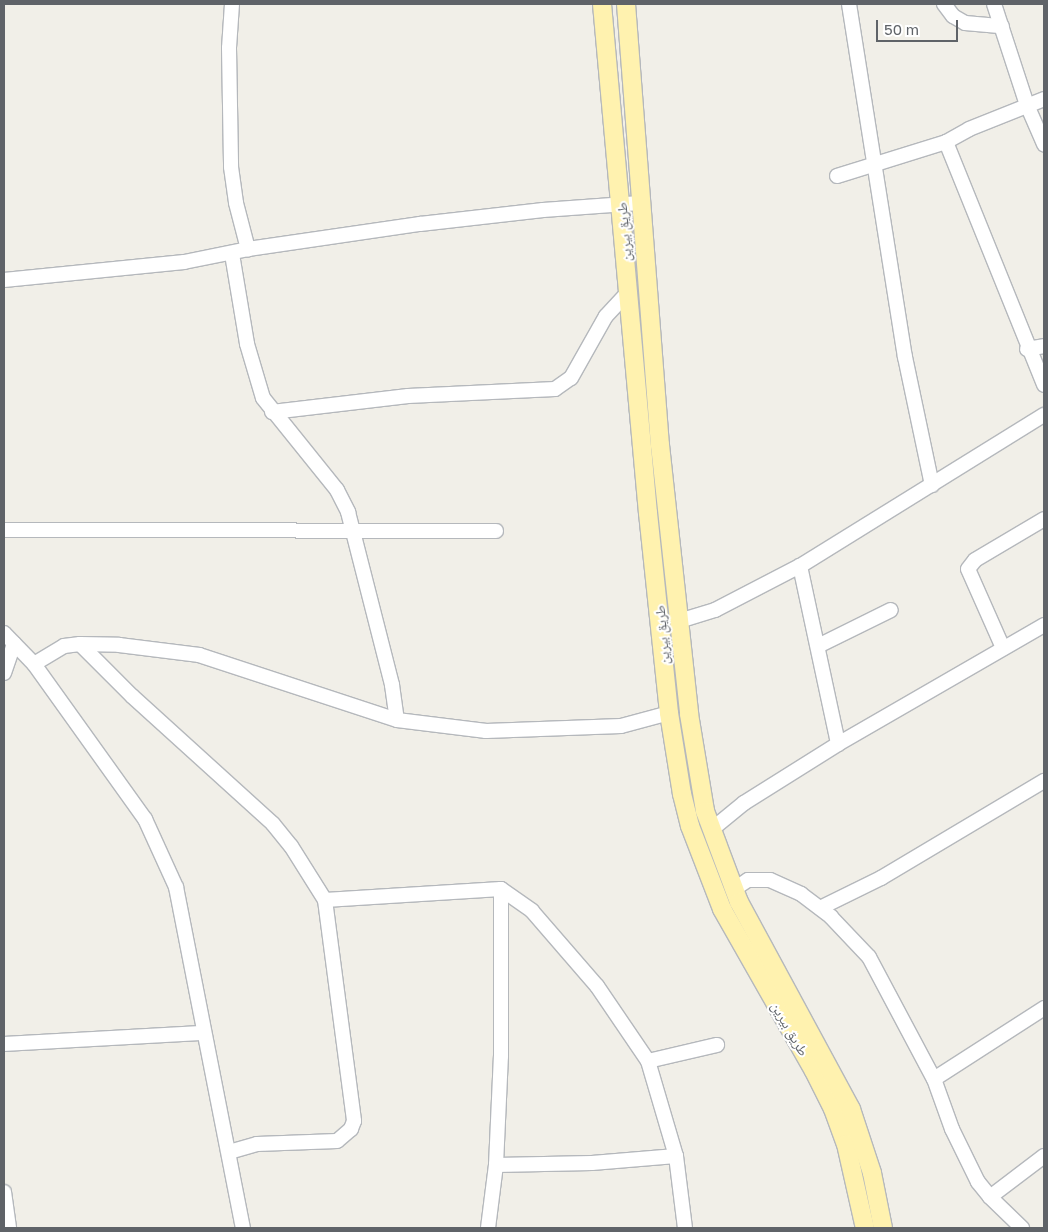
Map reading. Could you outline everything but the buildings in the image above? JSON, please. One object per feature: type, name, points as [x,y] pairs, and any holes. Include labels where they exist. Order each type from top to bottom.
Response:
[{"type":"main road","name":"طريق بيرين","points":[[602,4],[622,204],[648,513],[669,713],[682,794],[706,871],[722,909],[814,1071],[832,1109],[846,1144],[865,1228]]},
{"type":"main road","name":"طريق بيرين","points":[[626,4],[640,204],[667,512],[694,751],[711,830],[733,890],[851,1109],[872,1173],[883,1228]]},
{"type":"main road","points":[[648,513],[667,512]]},
{"type":"street","points":[[232,4],[232,167],[236,203],[248,249]]},
{"type":"street","points":[[849,4],[905,357],[932,485]]},
{"type":"street","points":[[944,4],[953,16],[965,23],[1002,26]]},
{"type":"street","points":[[994,4],[1027,105],[1044,144]]},
{"type":"street","points":[[837,176],[946,142],[968,129],[1044,99]]},
{"type":"street","points":[[946,142],[1027,349],[1044,385]]},
{"type":"street","points":[[4,280],[184,262],[232,254],[248,249],[420,224],[622,204],[640,204]]},
{"type":"street","points":[[232,254],[256,377],[263,398],[272,412],[337,490],[354,532],[392,685],[397,720]]},
{"type":"street","points":[[272,412],[408,396],[555,388],[572,378],[606,316],[629,291]]},
{"type":"street","points":[[1027,349],[1044,346]]},
{"type":"street","points":[[679,621],[715,610],[800,566],[1044,415]]},
{"type":"street","points":[[1003,648],[968,569],[975,560],[1044,520]]},
{"type":"street","points":[[4,530],[142,528],[354,532],[496,531]]},
{"type":"street","points":[[800,566],[838,744]]},
{"type":"street","points":[[818,646],[891,610]]},
{"type":"street","points":[[711,830],[744,803],[838,744],[1044,625]]},
{"type":"street","points":[[4,633],[34,664],[158,842],[176,887],[186,926],[203,1033],[229,1152],[243,1228]]},
{"type":"street","points":[[4,673],[14,644]]},
{"type":"street","points":[[34,664],[64,646],[80,644],[119,644],[199,655],[397,720],[486,731],[521,732],[621,726],[669,713]]},
{"type":"street","points":[[80,644],[132,696],[273,824],[292,846],[324,900],[354,1122],[344,1137],[337,1141],[257,1144],[229,1152]]},
{"type":"street","points":[[820,908],[881,878],[1044,781]]},
{"type":"street","points":[[733,890],[748,880],[762,878],[784,886],[820,908],[869,958],[934,1080],[952,1129],[978,1182],[990,1197],[1022,1228]]},
{"type":"street","points":[[324,900],[502,889],[532,911],[559,939],[625,1022],[648,1061],[676,1156],[685,1228]]},
{"type":"street","points":[[488,1228],[496,1165],[503,967],[502,889]]},
{"type":"street","points":[[934,1080],[1044,1008]]},
{"type":"street","points":[[4,1044],[203,1033]]},
{"type":"street","points":[[648,1061],[717,1045]]},
{"type":"street","points":[[496,1165],[592,1163],[676,1156]]},
{"type":"street","points":[[990,1197],[1044,1156]]},
{"type":"street","points":[[4,1192],[9,1228]]}]
